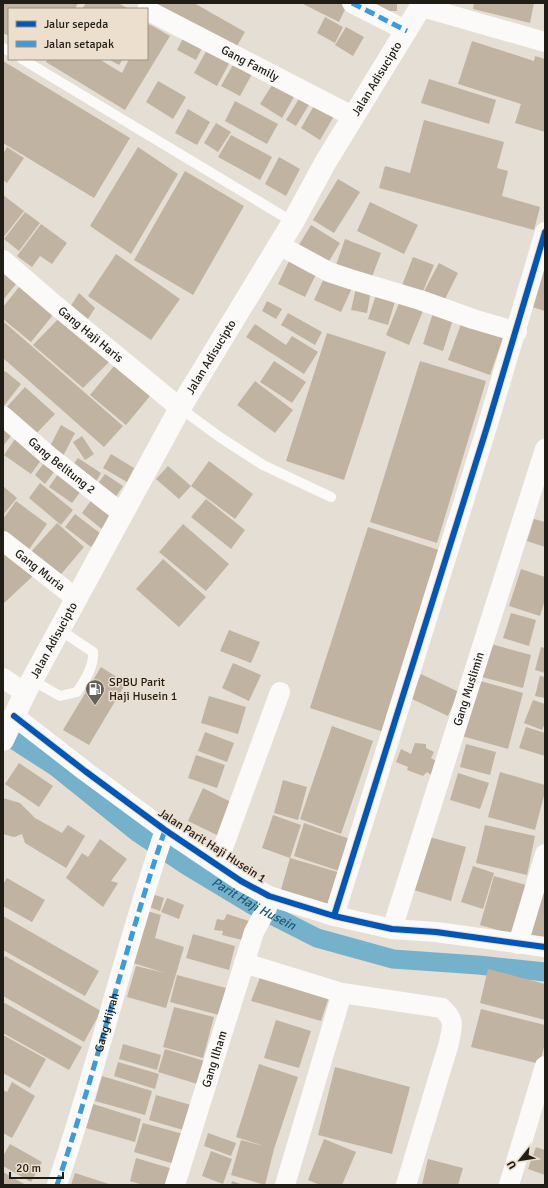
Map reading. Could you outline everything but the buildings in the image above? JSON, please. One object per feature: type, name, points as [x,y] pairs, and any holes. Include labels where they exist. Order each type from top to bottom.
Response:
[{"type":"main road","name":"Jalan Adisucipto","points":[[3,740],[29,686],[180,408],[293,222],[325,163],[422,5]]},
{"type":"street","points":[[352,3],[406,31]]},
{"type":"street","points":[[422,5],[545,42]]},
{"type":"street","name":"Gang Family","points":[[148,11],[354,117]]},
{"type":"street","points":[[334,916],[516,332],[545,232]]},
{"type":"street","points":[[279,245],[329,272],[516,332]]},
{"type":"street","name":"Gang Haji Haris","points":[[3,260],[180,408]]},
{"type":"street","name":"Gang Belitung 2","points":[[3,416],[49,456],[123,514]]},
{"type":"street","name":"Gang Muslimin","points":[[392,929],[545,449]]},
{"type":"street","name":"Gang Muria","points":[[3,541],[77,599]]},
{"type":"street","points":[[3,678],[29,686]]},
{"type":"street","points":[[217,864],[280,692]]},
{"type":"street","name":"Jalan Parit Haji Husein 1","points":[[13,717],[85,771],[163,835],[217,864],[268,902],[392,929],[436,932],[545,947]]},
{"type":"street","name":"Gang Hijrah","points":[[57,1185],[77,1125],[114,995],[163,835]]},
{"type":"street","points":[[518,944],[545,854]]},
{"type":"street","name":"Gang Ilham","points":[[175,1185],[254,932],[268,902]]},
{"type":"street","points":[[244,963],[342,993],[442,1008],[449,1015],[453,1023],[449,1043],[406,1185]]},
{"type":"street","points":[[285,1185],[342,993]]},
{"type":"street","points":[[509,1185],[545,1066]]},
{"type":"lane","points":[[24,60],[293,222]]},
{"type":"lane","points":[[180,408],[221,438],[263,465],[331,497]]},
{"type":"lane","points":[[29,686],[60,696],[77,692],[86,679],[94,660],[93,652],[60,630]]},
{"type":"waterway","name":"Parit Haji Husein","points":[[3,733],[56,767],[137,832],[186,865],[254,906],[317,938],[393,959],[478,965],[545,972]]},
{"type":"marked path","points":[[352,3],[407,31]]},
{"type":"marked path","points":[[57,1185],[165,830]]},
{"type":"cycle path","points":[[334,916],[487,427],[545,232]]},
{"type":"cycle path","points":[[14,716],[165,830],[241,881],[269,896],[334,916],[392,929],[436,932],[545,947]]},
{"type":"place","name":"SPBU Parit Haji Husein 1","points":[[95,706]]}]
